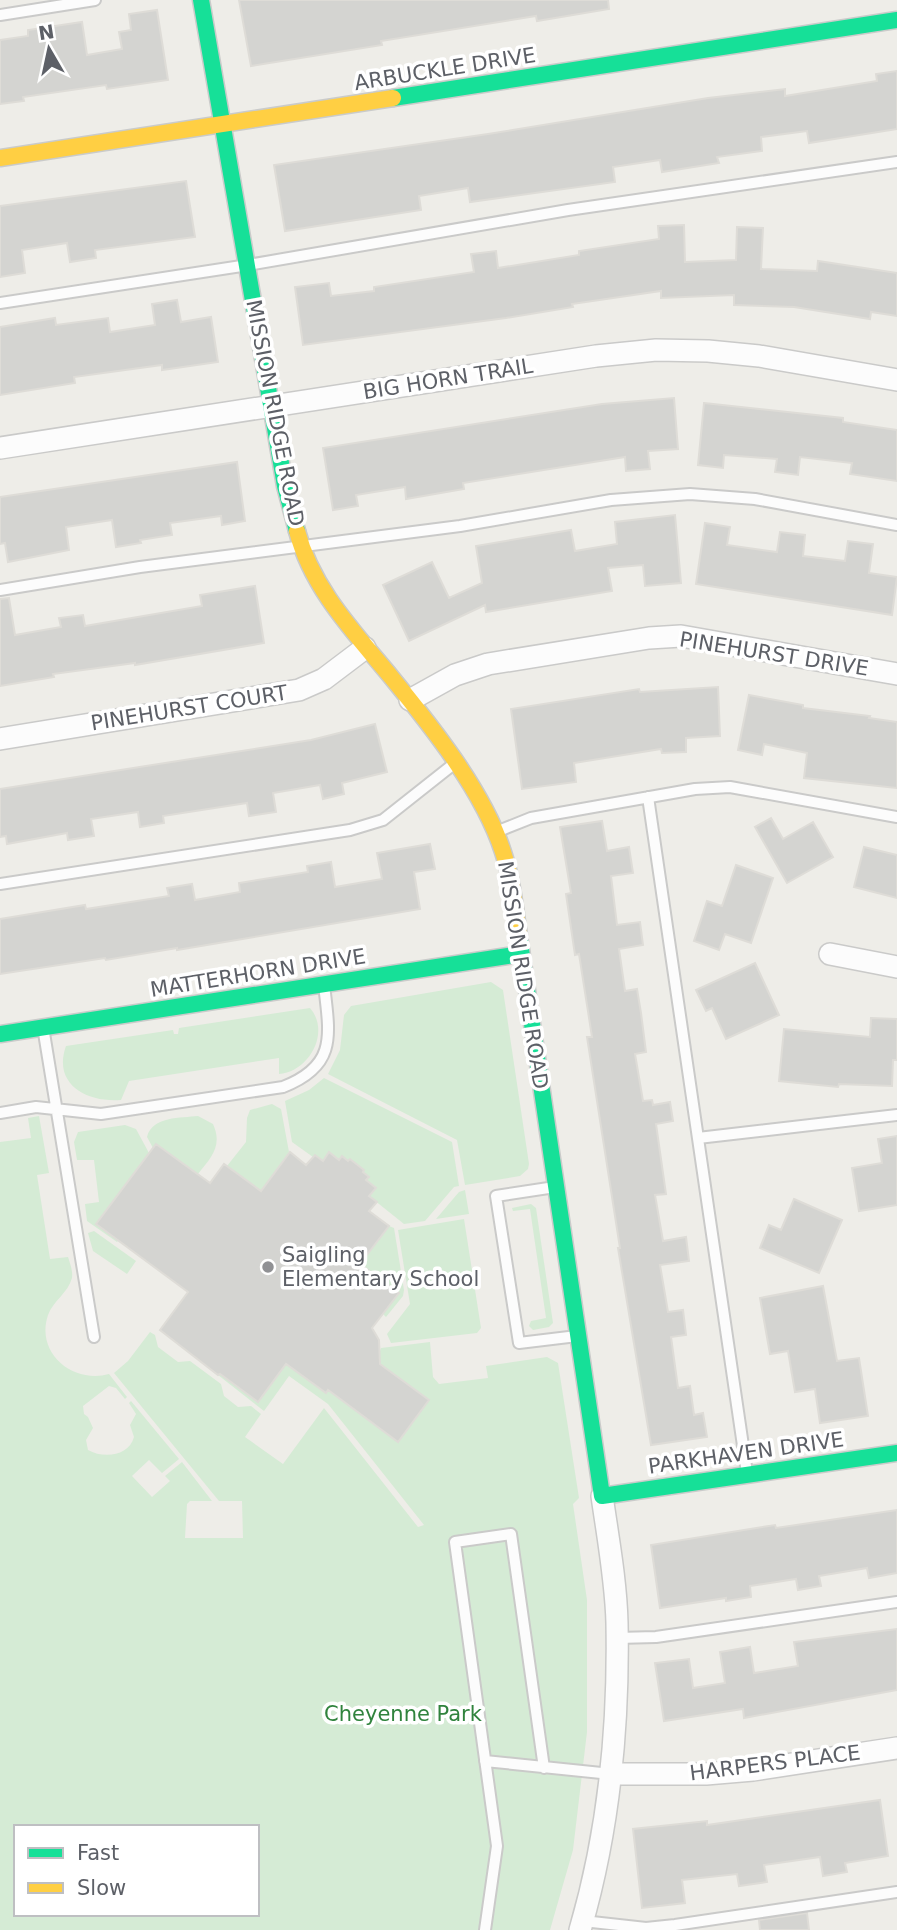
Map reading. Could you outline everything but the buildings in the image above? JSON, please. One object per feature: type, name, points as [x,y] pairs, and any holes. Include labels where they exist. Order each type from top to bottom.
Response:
[{"type":"street","name":"MISSION RIDGE ROAD","points":[[201,0],[285,486],[301,547],[329,601],[410,701],[480,798],[496,832],[510,881],[611,1556],[617,1638],[617,1690],[611,1774],[600,1853],[581,1926]]},
{"type":"street","name":"ARBUCKLE DRIVE","points":[[0,158],[897,20]]},
{"type":"street","name":"BIG HORN TRAIL","points":[[0,448],[596,356],[656,350],[760,356],[897,380]]},
{"type":"street","name":"PINEHURST DRIVE","points":[[410,701],[454,675],[488,664],[649,638],[681,636],[897,674]]},
{"type":"street","name":"PINEHURST COURT","points":[[0,739],[299,690],[324,679],[365,648]]},
{"type":"street","name":"MATTERHORN DRIVE","points":[[0,1034],[522,954]]},
{"type":"street","points":[[830,954],[897,967]]},
{"type":"street","name":"PARKHAVEN DRIVE","points":[[602,1496],[897,1452]]},
{"type":"street","name":"HARPERS PLACE","points":[[611,1774],[705,1774],[753,1770],[897,1748]]},
{"type":"lane","points":[[0,15],[95,0]]},
{"type":"lane","points":[[0,303],[248,265],[568,210],[897,162]]},
{"type":"lane","points":[[0,590],[140,567],[460,526],[611,499],[690,494],[755,499],[897,525]]},
{"type":"lane","points":[[0,884],[350,830],[383,820],[456,763]]},
{"type":"lane","points":[[496,832],[531,818],[695,789],[730,787],[897,817]]},
{"type":"lane","points":[[648,797],[748,1475]]},
{"type":"lane","points":[[0,1113],[36,1107],[101,1114],[283,1087],[303,1079],[319,1065],[326,1047],[328,1025],[324,984]]},
{"type":"lane","points":[[43,1027],[94,1337]]},
{"type":"lane","points":[[698,1138],[897,1115]]},
{"type":"lane","points":[[555,1187],[496,1196],[519,1343],[577,1336]]},
{"type":"lane","points":[[485,1930],[497,1846],[455,1542],[511,1534],[544,1768]]},
{"type":"lane","points":[[617,1638],[656,1637],[897,1602]]},
{"type":"lane","points":[[485,1761],[611,1774]]},
{"type":"lane","points":[[581,1926],[646,1928],[675,1925],[897,1892]]},
{"type":"green space","points":[[491,982],[503,990],[529,1164],[528,1169],[520,1176],[465,1185],[457,1140],[328,1074],[340,1050],[344,1015],[351,1006]]},
{"type":"green space","points":[[310,1008],[318,1028],[314,1049],[308,1059],[290,1072],[279,1074],[279,1058],[129,1081],[121,1100],[109,1100],[85,1095],[69,1081],[64,1071],[66,1046],[173,1030],[174,1034],[178,1034],[179,1028]]},
{"type":"green space","points":[[324,1078],[452,1142],[459,1186],[454,1187],[425,1221],[404,1224],[369,1196],[376,1187],[366,1180],[369,1177],[364,1170],[350,1159],[348,1161],[342,1156],[339,1160],[329,1153],[323,1161],[292,1142],[285,1101],[309,1090]]},
{"type":"green space","points":[[272,1104],[281,1109],[289,1152],[261,1191],[227,1166],[246,1142],[250,1110]]},
{"type":"green space","name":"Cheyenne Park","points":[[39,1116],[49,1173],[37,1175],[50,1259],[68,1257],[72,1273],[70,1283],[48,1315],[45,1329],[47,1342],[60,1363],[83,1374],[109,1374],[127,1397],[125,1399],[116,1388],[109,1386],[83,1406],[84,1414],[93,1428],[86,1440],[88,1450],[108,1455],[127,1448],[134,1437],[130,1425],[136,1414],[129,1403],[131,1401],[179,1459],[162,1473],[149,1460],[132,1476],[152,1497],[170,1481],[165,1476],[182,1462],[212,1501],[190,1501],[187,1504],[185,1538],[243,1538],[242,1501],[219,1501],[114,1373],[128,1361],[150,1332],[155,1335],[158,1347],[178,1362],[190,1361],[221,1384],[224,1396],[238,1407],[251,1406],[261,1414],[245,1437],[283,1464],[324,1408],[418,1527],[424,1525],[328,1404],[289,1376],[264,1411],[218,1375],[258,1401],[286,1364],[328,1390],[376,1361],[381,1348],[430,1342],[433,1377],[439,1384],[488,1378],[486,1366],[547,1357],[558,1363],[579,1498],[573,1504],[587,1600],[587,1732],[573,1850],[550,1930],[0,1930],[0,1142],[31,1138],[28,1118]]},
{"type":"green space","points":[[198,1116],[213,1124],[217,1139],[211,1157],[198,1174],[156,1144],[153,1148],[147,1137],[150,1130],[161,1122]]},
{"type":"green space","points":[[125,1125],[136,1129],[149,1153],[96,1224],[117,1242],[87,1221],[85,1204],[99,1202],[94,1160],[77,1160],[74,1142],[78,1132]]},
{"type":"green space","points":[[465,1190],[469,1214],[436,1219],[459,1192]]},
{"type":"green space","points":[[531,1204],[536,1208],[553,1323],[549,1327],[533,1330],[529,1326],[531,1321],[546,1318],[530,1209],[513,1211],[512,1208]]},
{"type":"green space","points":[[464,1219],[481,1328],[477,1333],[391,1343],[387,1334],[410,1304],[398,1230]]},
{"type":"green space","points":[[389,1226],[394,1228],[404,1290],[403,1296],[386,1317],[383,1314],[398,1293],[360,1264]]},
{"type":"green space","points":[[94,1231],[136,1261],[127,1274],[93,1251],[88,1233]]},
{"type":"traffic: fast","points":[[201,0],[285,486],[297,531]]},
{"type":"traffic: fast","points":[[393,98],[897,20]]},
{"type":"traffic: fast","points":[[519,936],[602,1496],[897,1453]]},
{"type":"traffic: fast","points":[[0,1034],[521,954]]},
{"type":"traffic: slow","points":[[0,158],[393,98]]},
{"type":"traffic: slow","points":[[297,531],[313,572],[336,609],[440,739],[483,806],[506,862],[519,936]]},
{"type":"place","name":"Saigling Elementary School","points":[[268,1267]]}]
